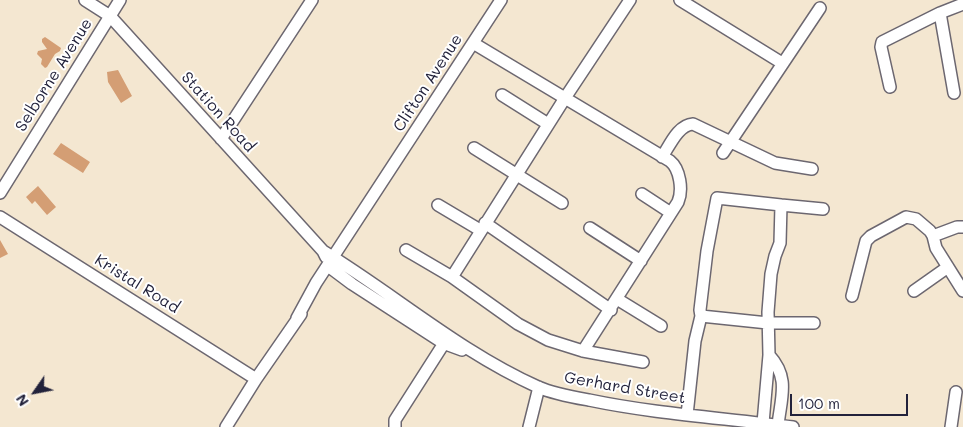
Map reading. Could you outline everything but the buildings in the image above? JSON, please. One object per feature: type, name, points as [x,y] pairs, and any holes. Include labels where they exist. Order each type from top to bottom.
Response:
[{"type":"street","name":"Station Road","points":[[85,0],[110,16],[331,261]]},
{"type":"street","name":"Selborne Avenue","points":[[0,193],[120,0]]},
{"type":"street","points":[[221,139],[312,0]]},
{"type":"street","name":"Clifton Avenue","points":[[226,427],[296,318],[311,300],[331,261],[377,196],[382,184],[501,0]]},
{"type":"street","points":[[452,277],[548,124],[630,0]]},
{"type":"street","points":[[680,0],[782,63]]},
{"type":"street","points":[[890,87],[880,47],[882,42],[940,12],[963,4]]},
{"type":"street","points":[[724,153],[820,8]]},
{"type":"street","points":[[940,12],[954,93]]},
{"type":"street","points":[[473,43],[670,161],[676,167],[680,196],[611,310],[583,351]]},
{"type":"street","points":[[502,95],[548,124]]},
{"type":"street","points":[[662,157],[681,129],[686,124],[693,124],[775,163],[812,169]]},
{"type":"street","points":[[474,148],[562,203]]},
{"type":"street","points":[[642,194],[671,213]]},
{"type":"street","points":[[687,415],[695,341],[701,316],[700,310],[707,251],[717,198],[823,209]]},
{"type":"street","points":[[438,205],[483,227],[611,310]]},
{"type":"street","points":[[761,425],[769,355],[768,323],[771,274],[780,243],[779,215],[781,205]]},
{"type":"street","name":"Kristal Road","points":[[0,217],[256,379]]},
{"type":"street","points":[[852,296],[864,244],[871,236],[906,217],[911,217],[927,227],[933,236],[936,248],[963,290]]},
{"type":"street","points":[[933,236],[963,227]]},
{"type":"street","points":[[590,228],[641,261]]},
{"type":"street","points":[[406,250],[452,277],[518,324],[548,340],[583,351],[642,362]]},
{"type":"street","name":"Gerhard Street","points":[[331,261],[352,284],[497,372],[539,390],[630,412],[792,427]]},
{"type":"street","points":[[914,291],[948,267]]},
{"type":"street","points":[[617,299],[661,326]]},
{"type":"street","points":[[701,316],[768,323],[814,323]]},
{"type":"street","points":[[395,427],[395,420],[446,340]]},
{"type":"street","points":[[769,355],[783,379],[778,425]]},
{"type":"street","points":[[529,427],[539,390]]},
{"type":"street","name":"Gerhard Street","points":[[539,390],[606,404],[761,425]]},
{"type":"street","points":[[956,392],[956,419]]}]
